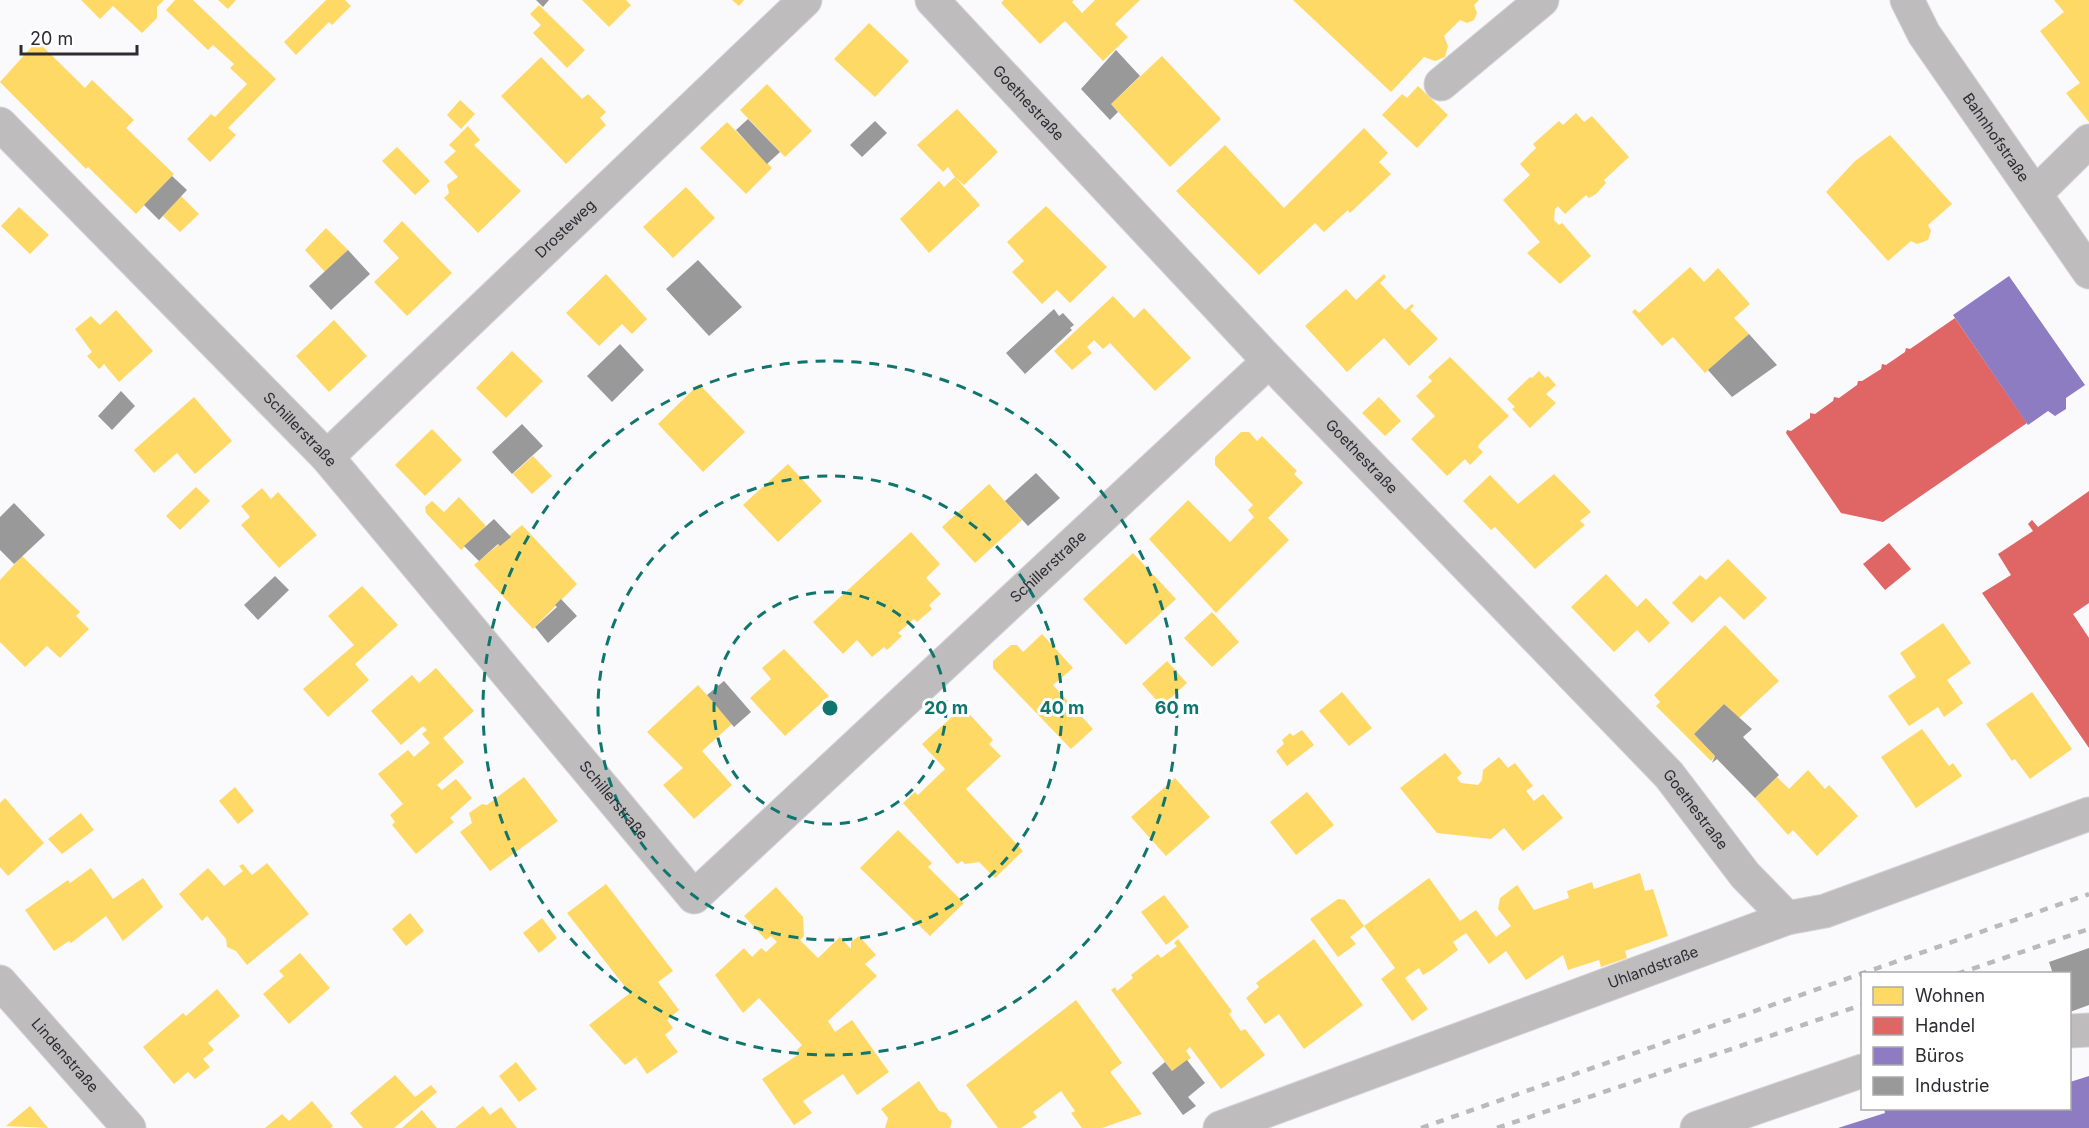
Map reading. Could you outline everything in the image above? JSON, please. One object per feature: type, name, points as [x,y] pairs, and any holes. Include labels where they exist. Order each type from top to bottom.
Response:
[{"type":"street","name":"Drosteweg","points":[[327,457],[805,0]]},
{"type":"street","name":"Goethestraße","points":[[932,0],[1269,361],[1669,776],[1744,875],[1787,918]]},
{"type":"street","points":[[1441,84],[1542,0]]},
{"type":"street","name":"Bahnhofstraße","points":[[1907,0],[1924,34],[2089,272]]},
{"type":"street","name":"Schillerstraße","points":[[0,124],[327,457],[694,897],[1269,361]]},
{"type":"street","points":[[2036,194],[2089,141]]},
{"type":"street","name":"Uhlandstraße","points":[[1220,1128],[1787,918],[1825,911],[2089,814]]},
{"type":"street","name":"Lindenstraße","points":[[7,1002],[129,1128]]},
{"type":"street","points":[[2071,1031],[2089,1030]]},
{"type":"street","points":[[1697,1128],[1861,1072]]},
{"type":"building: Wohnen","points":[[81,0],[164,0],[157,7],[157,18],[142,33],[113,6],[100,19]]},
{"type":"building: Wohnen","points":[[175,0],[193,0],[276,79],[228,128],[236,135],[210,162],[187,139],[211,114],[215,117],[247,84],[230,68],[234,64],[213,45],[208,50],[166,10]]},
{"type":"building: Wohnen","points":[[218,0],[236,0],[228,9]]},
{"type":"building: Wohnen","points":[[326,0],[345,0],[351,6],[332,25],[329,22],[296,55],[284,42]]},
{"type":"building: Wohnen","points":[[582,0],[626,0],[631,5],[609,27]]},
{"type":"building: Wohnen","points":[[732,0],[744,0],[739,6]]},
{"type":"building: Wohnen","points":[[1004,0],[1074,0],[1072,2],[1082,13],[1095,0],[1140,0],[1115,24],[1128,37],[1103,61],[1065,21],[1040,44],[1001,3]]},
{"type":"building: Wohnen","points":[[1293,0],[1479,0],[1474,5],[1477,13],[1474,20],[1467,23],[1460,20],[1444,36],[1448,46],[1445,57],[1435,61],[1424,57],[1391,92]]},
{"type":"building: Wohnen","points":[[2054,0],[2089,0],[2089,122],[2066,93],[2080,83],[2040,31],[2064,12]]},
{"type":"building: Wohnen","points":[[539,5],[585,50],[567,68],[533,33],[541,25],[530,14]]},
{"type":"building: Wohnen","points":[[869,23],[909,61],[875,97],[834,59]]},
{"type":"building: Wohnen","points":[[37,41],[85,88],[92,80],[134,120],[126,128],[174,174],[136,214],[88,167],[86,169],[0,82]]},
{"type":"building: Wohnen","points":[[1162,56],[1221,119],[1170,167],[1111,104]]},
{"type":"building: Wohnen","points":[[541,57],[582,99],[588,94],[606,112],[600,118],[606,125],[566,164],[501,96]]},
{"type":"building: Wohnen","points":[[767,84],[812,131],[785,157],[740,110]]},
{"type":"building: Wohnen","points":[[1418,86],[1448,115],[1417,148],[1382,115],[1402,94],[1407,98]]},
{"type":"building: Wohnen","points":[[460,100],[475,114],[461,129],[447,115]]},
{"type":"building: Wohnen","points":[[957,109],[998,152],[964,185],[948,167],[943,172],[917,145]]},
{"type":"building: Wohnen","points":[[1576,113],[1584,122],[1592,116],[1629,157],[1604,180],[1606,183],[1596,194],[1589,198],[1586,195],[1565,214],[1558,206],[1555,209],[1554,220],[1559,225],[1562,223],[1591,256],[1560,284],[1527,253],[1540,242],[1503,200],[1530,175],[1520,164],[1536,148],[1533,144],[1559,121],[1563,125]]},
{"type":"building: Wohnen","points":[[727,122],[772,168],[746,194],[700,148]]},
{"type":"building: Wohnen","points":[[468,126],[480,140],[474,145],[521,191],[478,233],[444,198],[449,193],[447,185],[458,177],[444,162],[456,151],[449,145]]},
{"type":"building: Wohnen","points":[[1364,128],[1388,153],[1379,162],[1391,174],[1350,213],[1348,210],[1324,232],[1315,223],[1259,275],[1176,191],[1225,145],[1284,208]]},
{"type":"building: Wohnen","points":[[1890,135],[1952,204],[1928,225],[1931,231],[1928,240],[1917,244],[1911,241],[1888,261],[1826,192],[1855,161]]},
{"type":"building: Wohnen","points":[[397,147],[430,181],[415,195],[382,161]]},
{"type":"building: Wohnen","points":[[955,177],[980,205],[929,253],[900,219],[939,181],[944,187]]},
{"type":"building: Wohnen","points":[[686,187],[715,218],[673,258],[643,227]]},
{"type":"building: Wohnen","points":[[181,196],[199,214],[180,232],[163,216]]},
{"type":"building: Wohnen","points":[[1046,206],[1107,267],[1070,303],[1057,290],[1042,304],[1012,272],[1024,261],[1007,242]]},
{"type":"building: Wohnen","points":[[19,207],[49,235],[30,254],[1,226]]},
{"type":"building: Wohnen","points":[[402,221],[452,273],[407,316],[374,282],[399,258],[383,241]]},
{"type":"building: Wohnen","points":[[326,228],[348,250],[325,272],[305,250]]},
{"type":"building: Wohnen","points":[[1690,267],[1704,282],[1718,268],[1750,304],[1734,318],[1749,334],[1705,373],[1673,337],[1662,346],[1632,312],[1635,309],[1639,313]]},
{"type":"building: Wohnen","points":[[606,274],[647,319],[632,334],[622,324],[599,346],[566,313]]},
{"type":"building: Wohnen","points":[[1384,274],[1386,277],[1380,283],[1405,310],[1412,304],[1414,306],[1410,310],[1438,339],[1409,366],[1384,338],[1347,372],[1305,326],[1346,289],[1356,300]]},
{"type":"building: Wohnen","points":[[1113,296],[1134,318],[1144,308],[1191,358],[1155,391],[1110,343],[1103,349],[1094,340],[1087,347],[1092,353],[1072,370],[1054,351]]},
{"type":"building: Wohnen","points":[[116,310],[153,351],[119,382],[104,364],[99,369],[87,356],[92,352],[75,329],[91,316],[100,325]]},
{"type":"building: Wohnen","points":[[334,320],[367,356],[329,392],[296,356]]},
{"type":"building: Wohnen","points":[[512,351],[543,381],[506,418],[476,388]]},
{"type":"building: Wohnen","points":[[1450,357],[1509,416],[1480,443],[1478,447],[1483,452],[1470,465],[1465,459],[1447,476],[1411,439],[1435,416],[1416,396],[1432,381],[1428,377]]},
{"type":"building: Wohnen","points":[[1539,371],[1545,378],[1548,376],[1556,385],[1546,394],[1556,403],[1530,428],[1512,409],[1515,407],[1507,399]]},
{"type":"building: Wohnen","points":[[699,384],[745,432],[703,472],[658,424]]},
{"type":"building: Wohnen","points":[[194,397],[232,441],[195,474],[177,453],[154,473],[134,450]]},
{"type":"building: Wohnen","points":[[1379,397],[1401,421],[1385,436],[1362,413]]},
{"type":"building: Wohnen","points":[[432,429],[462,460],[425,496],[395,465]]},
{"type":"building: Wohnen","points":[[1241,432],[1249,432],[1257,441],[1262,436],[1297,471],[1294,474],[1303,483],[1268,518],[1289,540],[1216,613],[1149,539],[1188,500],[1230,542],[1254,517],[1248,510],[1253,505],[1215,465],[1215,457]]},
{"type":"building: Wohnen","points":[[533,456],[552,476],[532,494],[513,474]]},
{"type":"building: Wohnen","points":[[788,464],[822,501],[778,542],[743,505]]},
{"type":"building: Wohnen","points":[[1554,474],[1591,512],[1580,521],[1585,525],[1535,569],[1495,527],[1491,530],[1463,501],[1490,475],[1518,504]]},
{"type":"building: Wohnen","points":[[989,484],[1022,520],[975,563],[942,527]]},
{"type":"building: Wohnen","points":[[196,487],[210,501],[180,530],[166,516]]},
{"type":"building: Wohnen","points":[[262,488],[271,499],[278,492],[317,535],[279,568],[241,525],[250,517],[241,506]]},
{"type":"building: Wohnen","points":[[459,497],[486,526],[461,550],[426,513],[425,507],[432,501],[444,512]]},
{"type":"building: Wohnen","points":[[522,525],[577,584],[533,629],[474,565]]},
{"type":"building: Wohnen","points":[[911,532],[940,564],[926,578],[941,594],[929,605],[932,609],[917,622],[914,619],[898,633],[902,636],[887,650],[884,647],[872,657],[857,640],[843,654],[813,622]]},
{"type":"building: Wohnen","points":[[1133,553],[1176,599],[1126,645],[1083,599]]},
{"type":"building: Wohnen","points":[[22,556],[80,612],[76,616],[89,629],[60,658],[47,646],[25,667],[0,642],[0,580]]},
{"type":"building: Wohnen","points":[[1728,559],[1767,598],[1744,620],[1720,596],[1692,623],[1672,603],[1700,575],[1706,580]]},
{"type":"building: Wohnen","points":[[1606,574],[1637,607],[1646,598],[1670,623],[1649,643],[1637,630],[1614,652],[1571,607]]},
{"type":"building: Wohnen","points":[[362,586],[398,625],[355,664],[369,680],[328,717],[303,689],[354,645],[328,616]]},
{"type":"building: Wohnen","points":[[1212,612],[1239,642],[1212,667],[1184,638]]},
{"type":"building: Wohnen","points":[[1943,623],[1971,663],[1947,680],[1963,703],[1944,717],[1938,707],[1909,726],[1888,696],[1916,677],[1900,653]]},
{"type":"building: Wohnen","points":[[1725,625],[1779,681],[1738,719],[1724,704],[1694,734],[1715,756],[1711,761],[1656,706],[1660,702],[1654,695]]},
{"type":"building: Wohnen","points":[[1042,634],[1073,668],[1053,685],[1093,729],[1071,749],[993,668],[993,661],[1011,645],[1017,645],[1023,652]]},
{"type":"building: Wohnen","points":[[784,649],[829,696],[785,736],[750,698],[771,679],[762,668]]},
{"type":"building: Wohnen","points":[[1167,661],[1187,683],[1162,706],[1142,684]]},
{"type":"building: Wohnen","points":[[436,668],[474,711],[443,738],[464,762],[437,785],[442,790],[456,779],[472,798],[450,818],[454,822],[416,854],[392,825],[395,822],[390,815],[403,804],[378,774],[408,750],[414,757],[430,743],[422,734],[427,730],[423,726],[401,745],[371,711],[412,675],[419,683]]},
{"type":"building: Wohnen","points":[[698,685],[732,724],[702,751],[732,785],[694,819],[663,785],[683,768],[647,732]]},
{"type":"building: Wohnen","points":[[1342,692],[1372,728],[1349,746],[1319,711]]},
{"type":"building: Wohnen","points":[[2032,692],[2072,749],[2030,779],[2015,759],[2012,761],[1986,724]]},
{"type":"building: Wohnen","points":[[963,707],[993,740],[989,744],[1001,756],[966,789],[1023,851],[995,878],[979,862],[965,864],[962,861],[957,864],[903,803],[915,792],[918,795],[945,769],[922,744]]},
{"type":"building: Wohnen","points":[[1922,729],[1949,766],[1953,763],[1962,776],[1916,808],[1881,757]]},
{"type":"building: Wohnen","points":[[1302,730],[1314,745],[1287,766],[1276,751],[1284,744],[1282,740],[1290,733],[1293,736]]},
{"type":"building: Wohnen","points":[[1445,753],[1462,773],[1457,778],[1461,783],[1478,785],[1482,780],[1483,770],[1499,757],[1508,768],[1515,763],[1533,786],[1526,791],[1534,801],[1543,794],[1563,818],[1523,851],[1504,828],[1491,839],[1437,833],[1400,788]]},
{"type":"building: Wohnen","points":[[1808,770],[1825,789],[1829,785],[1858,816],[1817,856],[1793,830],[1788,835],[1755,798],[1777,777],[1789,789]]},
{"type":"building: Wohnen","points":[[524,777],[558,821],[490,871],[460,832],[472,823],[469,813],[482,804],[487,805]]},
{"type":"building: Wohnen","points":[[1175,778],[1210,817],[1166,856],[1131,817]]},
{"type":"building: Wohnen","points":[[235,787],[254,811],[238,824],[219,801]]},
{"type":"building: Wohnen","points":[[1307,792],[1334,825],[1296,855],[1270,822]]},
{"type":"building: Wohnen","points":[[5,798],[44,843],[8,876],[0,867],[0,803]]},
{"type":"building: Wohnen","points":[[81,813],[94,830],[62,854],[48,839]]},
{"type":"building: Wohnen","points":[[898,830],[932,863],[928,867],[964,903],[930,936],[860,868]]},
{"type":"building: Wohnen","points":[[267,863],[309,914],[247,965],[236,951],[227,947],[226,939],[207,916],[202,921],[179,894],[208,868],[224,886],[243,871],[239,866],[243,864],[252,875]]},
{"type":"building: Wohnen","points":[[91,868],[113,899],[143,878],[163,907],[123,941],[106,916],[71,943],[69,941],[54,951],[25,910],[68,880],[70,883]]},
{"type":"building: Wohnen","points":[[1640,873],[1645,891],[1653,889],[1668,936],[1625,951],[1627,958],[1601,967],[1599,960],[1568,970],[1563,955],[1526,980],[1506,951],[1489,964],[1466,933],[1453,942],[1458,950],[1433,969],[1423,975],[1419,968],[1405,978],[1428,1009],[1412,1021],[1381,979],[1395,968],[1364,926],[1429,878],[1460,921],[1476,910],[1496,937],[1511,926],[1498,909],[1500,898],[1517,885],[1534,910],[1569,898],[1567,891],[1592,882],[1594,889]]},
{"type":"building: Wohnen","points":[[606,884],[673,971],[658,982],[679,1010],[667,1020],[673,1028],[665,1035],[678,1052],[647,1074],[636,1058],[639,1055],[625,1065],[589,1025],[630,993],[567,913]]},
{"type":"building: Wohnen","points":[[776,887],[803,917],[804,936],[800,940],[818,958],[840,937],[851,949],[851,942],[859,936],[876,955],[865,964],[877,976],[828,1021],[835,1032],[852,1020],[889,1072],[857,1095],[843,1074],[803,1101],[812,1113],[794,1125],[762,1079],[799,1054],[797,1050],[802,1045],[759,998],[743,1013],[715,975],[744,948],[752,957],[761,948],[766,952],[777,942],[771,936],[766,940],[744,916]]},
{"type":"building: Wohnen","points":[[1164,895],[1189,927],[1166,945],[1141,912]]},
{"type":"building: Wohnen","points":[[1338,899],[1345,900],[1364,926],[1350,937],[1356,944],[1338,957],[1310,919]]},
{"type":"building: Wohnen","points":[[410,913],[424,931],[406,946],[392,929]]},
{"type":"building: Wohnen","points":[[542,918],[557,938],[539,953],[523,933]]},
{"type":"building: Wohnen","points":[[1178,939],[1232,1011],[1229,1014],[1241,1031],[1245,1029],[1265,1055],[1221,1089],[1190,1047],[1186,1051],[1191,1058],[1172,1071],[1111,990],[1115,987],[1117,991],[1133,978],[1131,975],[1158,954],[1161,958],[1177,946],[1174,943]]},
{"type":"building: Wohnen","points":[[1314,939],[1363,1005],[1304,1049],[1279,1014],[1265,1024],[1246,998],[1259,987],[1256,983]]},
{"type":"building: Wohnen","points":[[300,953],[330,988],[289,1024],[263,994],[284,976],[279,971]]},
{"type":"building: Wohnen","points":[[217,989],[240,1016],[208,1043],[214,1050],[203,1059],[210,1067],[195,1079],[188,1072],[174,1084],[143,1047],[183,1013],[186,1016]]},
{"type":"building: Wohnen","points":[[1076,1000],[1122,1063],[1110,1072],[1142,1114],[1102,1128],[1082,1128],[1071,1113],[1075,1111],[1061,1091],[1033,1112],[1037,1117],[1021,1128],[998,1128],[966,1085]]},
{"type":"building: Wohnen","points":[[516,1062],[537,1089],[519,1102],[499,1076]]},
{"type":"building: Wohnen","points":[[395,1075],[415,1097],[431,1085],[437,1092],[394,1128],[363,1128],[350,1113]]},
{"type":"building: Wohnen","points":[[919,1081],[939,1111],[946,1113],[952,1121],[950,1128],[885,1128],[888,1118],[881,1109]]},
{"type":"building: Wohnen","points":[[312,1101],[333,1126],[331,1128],[265,1128],[282,1114],[289,1121]]},
{"type":"building: Wohnen","points":[[30,1106],[48,1128],[6,1126]]},
{"type":"building: Wohnen","points":[[483,1106],[490,1115],[501,1107],[517,1128],[455,1128]]},
{"type":"building: Wohnen","points":[[422,1110],[437,1128],[402,1128]]},
{"type":"building: Handel","points":[[1955,318],[2027,423],[1883,522],[1841,513],[1786,433],[1787,430],[1791,431],[1810,418],[1810,413],[1815,414],[1833,401],[1834,397],[1839,398],[1857,385],[1858,381],[1862,381],[1881,369],[1882,364],[1886,365],[1905,352],[1906,348],[1910,349]]},
{"type":"building: Handel","points":[[2089,491],[2089,603],[2073,614],[2089,638],[2089,748],[1982,593],[2011,575],[1998,554],[2033,531],[2028,524],[2032,520],[2038,527]]},
{"type":"building: Handel","points":[[1889,543],[1911,569],[1885,590],[1863,564]]},
{"type":"building: Büros","points":[[2009,276],[2085,385],[2066,398],[2066,409],[2055,416],[2048,411],[2028,425],[1953,315]]},
{"type":"building: Büros","points":[[2089,1076],[2089,1128],[1838,1128],[1885,1113],[1884,1110],[2071,1110],[2071,1082]]},
{"type":"building: Industrie","points":[[536,0],[549,0],[543,7]]},
{"type":"building: Industrie","points":[[1116,50],[1140,76],[1111,104],[1118,112],[1110,120],[1081,89]]},
{"type":"building: Industrie","points":[[748,119],[780,152],[767,164],[736,130]]},
{"type":"building: Industrie","points":[[875,121],[887,133],[862,157],[850,145]]},
{"type":"building: Industrie","points":[[172,176],[187,190],[159,220],[144,205]]},
{"type":"building: Industrie","points":[[348,250],[370,274],[331,310],[309,286]]},
{"type":"building: Industrie","points":[[698,260],[742,307],[709,336],[666,289]]},
{"type":"building: Industrie","points":[[1054,309],[1059,316],[1063,313],[1074,325],[1070,328],[1072,330],[1025,374],[1006,353]]},
{"type":"building: Industrie","points":[[1749,334],[1777,365],[1732,397],[1708,370]]},
{"type":"building: Industrie","points":[[620,344],[644,370],[612,402],[587,376]]},
{"type":"building: Industrie","points":[[121,391],[135,406],[112,430],[98,416]]},
{"type":"building: Industrie","points":[[522,424],[543,446],[512,474],[492,452]]},
{"type":"building: Industrie","points":[[1036,473],[1060,498],[1028,526],[1005,501]]},
{"type":"building: Industrie","points":[[14,503],[45,535],[14,564],[0,550],[0,517]]},
{"type":"building: Industrie","points":[[494,519],[511,537],[500,546],[498,544],[479,561],[464,546]]},
{"type":"building: Industrie","points":[[275,576],[289,590],[258,620],[244,605]]},
{"type":"building: Industrie","points":[[561,599],[577,616],[548,643],[535,627],[557,607],[555,605]]},
{"type":"building: Industrie","points":[[724,681],[751,712],[734,727],[707,695]]},
{"type":"building: Industrie","points":[[1724,704],[1752,729],[1743,737],[1779,775],[1755,798],[1717,759],[1712,763],[1715,756],[1694,734]]},
{"type":"building: Industrie","points":[[2089,948],[2089,1005],[2071,1012],[2071,972],[2052,972],[2049,962]]},
{"type":"building: Industrie","points":[[1187,1060],[1205,1083],[1188,1097],[1196,1106],[1183,1115],[1152,1073],[1165,1062],[1172,1071]]},
{"type":"railway","points":[[1866,972],[2089,894]]},
{"type":"railway","points":[[1963,972],[2089,929]]},
{"type":"railway","points":[[1421,1128],[1861,974]]},
{"type":"railway","points":[[1497,1128],[1861,1005]]}]
